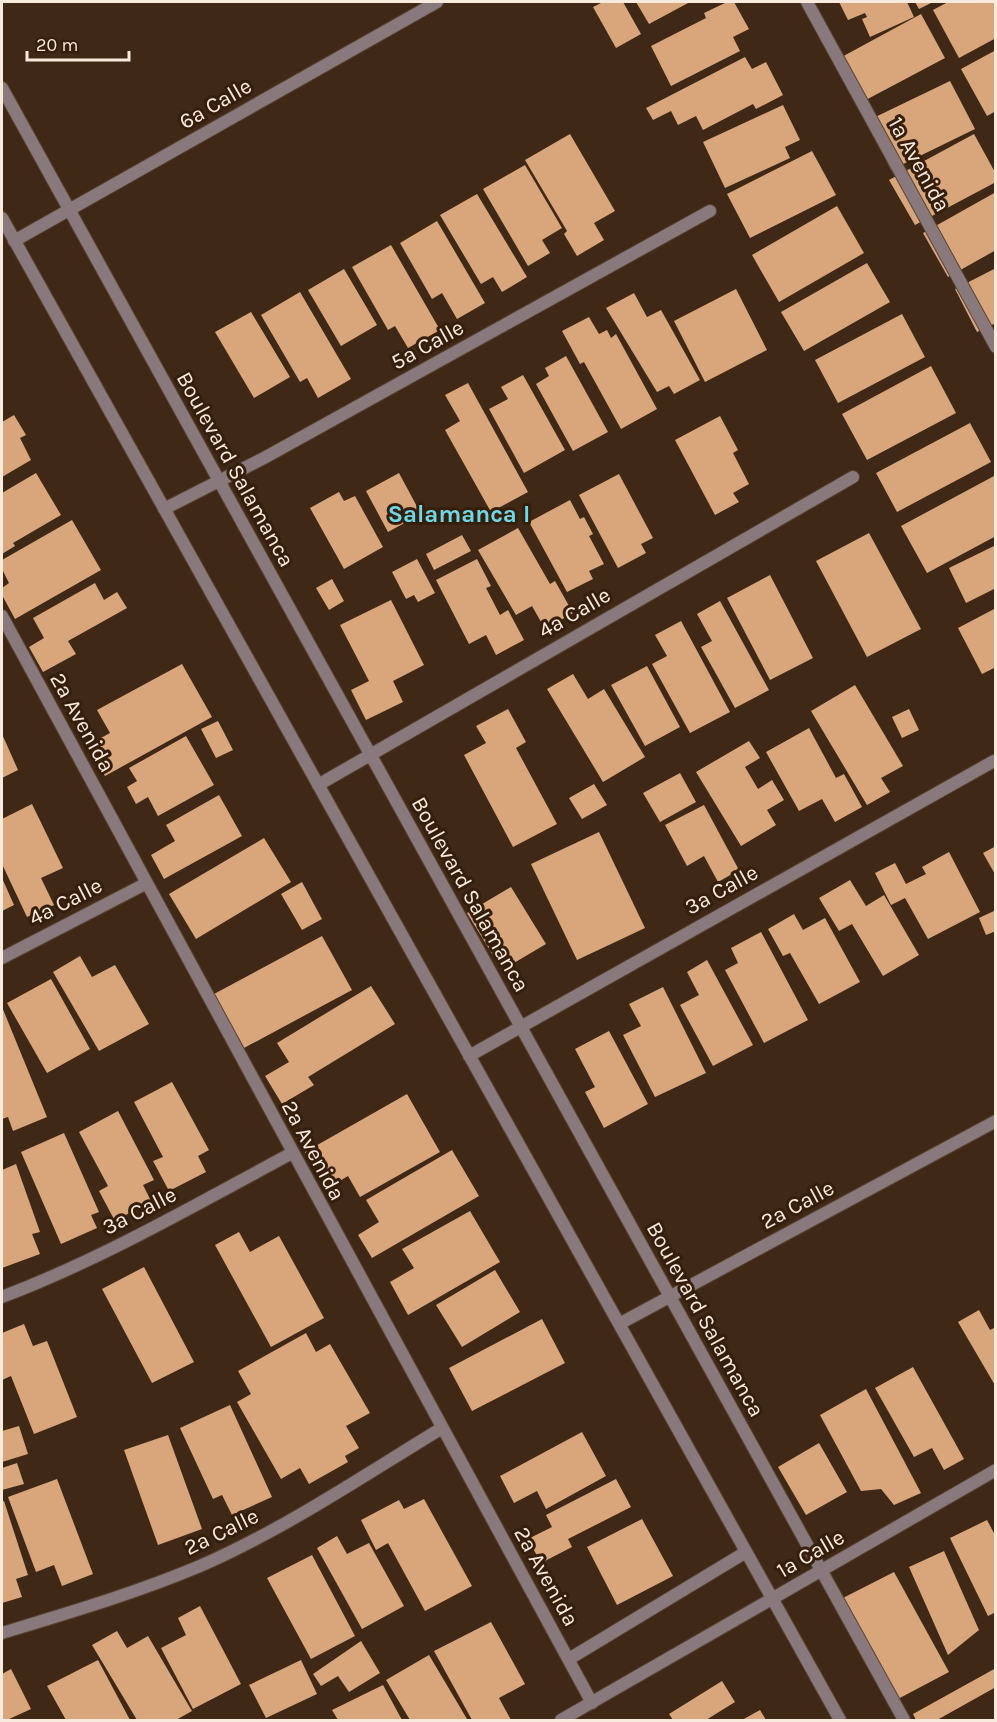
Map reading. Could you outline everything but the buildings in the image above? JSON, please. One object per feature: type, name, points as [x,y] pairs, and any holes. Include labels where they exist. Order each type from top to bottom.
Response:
[{"type":"street","name":"6a Calle","points":[[14,241],[437,2]]},
{"type":"street","name":"1a Avenida","points":[[807,2],[996,347]]},
{"type":"street","name":"Boulevard Salamanca","points":[[2,88],[904,1720]]},
{"type":"street","name":"5a Calle","points":[[164,509],[264,458],[710,212]]},
{"type":"street","points":[[2,218],[840,1720]]},
{"type":"street","name":"4a Calle","points":[[318,785],[369,753],[853,477]]},
{"type":"street","name":"2a Avenida","points":[[2,616],[291,1153],[592,1703]]},
{"type":"street","name":"3a Calle","points":[[469,1056],[994,761]]},
{"type":"street","name":"4a Calle","points":[[2,958],[147,883]]},
{"type":"street","name":"2a Calle","points":[[619,1324],[996,1120]]},
{"type":"street","name":"3a Calle","points":[[2,1297],[36,1284],[133,1238],[291,1153]]},
{"type":"street","name":"2a Calle","points":[[2,1634],[114,1598],[201,1566],[296,1517],[442,1428]]},
{"type":"street","name":"1a Calle","points":[[592,1703],[996,1470]]},
{"type":"street","name":"1a Calle","points":[[569,1659],[746,1552]]},
{"type":"street","points":[[561,1720],[592,1703]]},
{"type":"district","name":"Salamanca I","points":[[459,514]]}]
